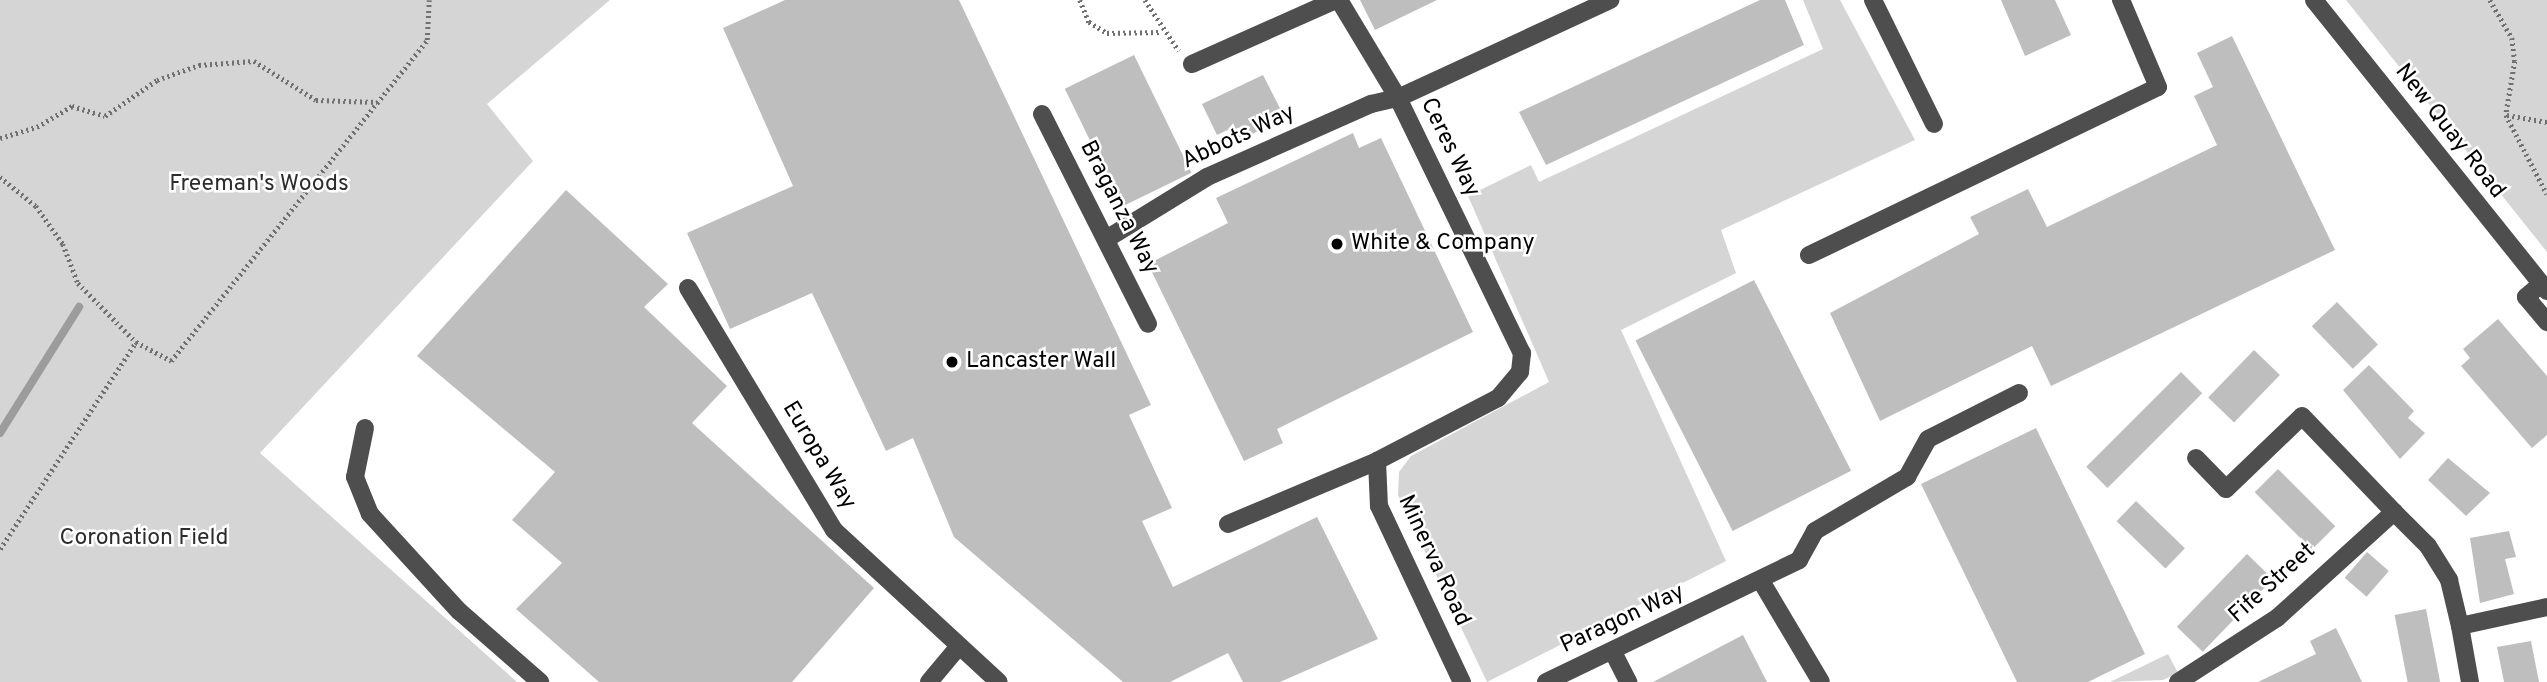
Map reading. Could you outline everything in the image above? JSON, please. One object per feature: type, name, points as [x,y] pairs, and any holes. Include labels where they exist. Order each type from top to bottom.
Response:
[{"type":"street","points":[[1192,64],[1337,0]]},
{"type":"street","name":"Ceres Way","points":[[1337,0],[1398,99],[1522,353],[1520,372],[1498,398],[1377,461]]},
{"type":"street","name":"Abbots Way","points":[[1108,239],[1207,177],[1371,104],[1398,99],[1610,0]]},
{"type":"street","points":[[1874,0],[1934,124]]},
{"type":"street","points":[[1809,255],[2158,87],[2121,0]]},
{"type":"street","name":"New Quay Road","points":[[2314,0],[2544,288]]},
{"type":"street","name":"Braganza Way","points":[[1042,114],[1149,324]]},
{"type":"street","name":"Europa Way","points":[[688,288],[834,530],[999,682]]},
{"type":"street","points":[[2544,288],[2526,297],[2547,322]]},
{"type":"street","name":"Paragon Way","points":[[1546,682],[1721,602],[1799,560],[1815,531],[1907,477],[1928,439],[2019,393]]},
{"type":"street","points":[[2196,458],[2226,489],[2302,416],[2428,546],[2449,580],[2470,682]]},
{"type":"street","points":[[365,428],[355,477],[370,514],[459,611],[540,682]]},
{"type":"street","points":[[1228,524],[1377,461]]},
{"type":"street","name":"Minerva Road","points":[[1377,461],[1379,506],[1462,682]]},
{"type":"street","name":"Fife Street","points":[[2178,682],[2277,618],[2394,512]]},
{"type":"street","points":[[1761,581],[1821,682]]},
{"type":"street","points":[[2460,626],[2547,607]]},
{"type":"street","points":[[929,682],[959,646]]},
{"type":"street","points":[[1613,652],[1628,682]]},
{"type":"path","points":[[0,177],[36,206],[63,244],[78,283],[136,342],[171,361],[427,40],[429,0]]},
{"type":"path","points":[[1080,0],[1089,22],[1107,33],[1160,32]]},
{"type":"path","points":[[1145,0],[1160,32],[1192,64]]},
{"type":"path","points":[[2490,0],[2512,38],[2515,61],[2506,115],[2547,194]]},
{"type":"path","points":[[0,138],[37,127],[72,106],[106,116],[157,80],[199,65],[254,61],[316,100],[378,102]]},
{"type":"path","points":[[2506,115],[2547,122]]},
{"type":"path","points":[[0,549],[136,342]]},
{"type":"green space","name":"Freeman's Woods","points":[[0,0],[610,0],[487,104],[533,161],[260,453],[517,682],[0,682]]},
{"type":"green space","points":[[1803,0],[1840,0],[1915,140],[1721,230],[1736,273],[1621,330],[1726,561],[1487,682],[1398,495],[1399,472],[1411,456],[1549,382],[1468,196],[1531,165],[1539,182],[1823,49]]},
{"type":"green space","points":[[2346,0],[2547,0],[2547,252],[2488,178]]},
{"type":"green space","points":[[2168,654],[2178,673],[2163,680],[2110,682]]},
{"type":"building","points":[[785,0],[959,0],[1151,405],[1129,415],[1172,508],[1142,521],[1173,587],[1317,517],[1378,639],[1280,682],[1243,682],[1228,653],[1170,682],[1123,682],[954,537],[913,438],[886,451],[812,293],[730,329],[687,233],[793,186],[723,28]]},
{"type":"building","points":[[1360,0],[1437,0],[1375,30]]},
{"type":"building","points":[[1760,0],[1785,0],[1804,45],[1546,165],[1519,112]]},
{"type":"building","points":[[2001,0],[2055,0],[2071,35],[2025,56]]},
{"type":"building","points":[[2232,36],[2335,250],[2051,386],[2032,346],[1880,421],[1830,313],[1979,234],[1970,217],[2028,189],[2047,227],[2217,145],[2194,96],[2213,87],[2197,53]]},
{"type":"building","points":[[1134,55],[1191,173],[1122,206],[1065,89]]},
{"type":"building","points":[[1263,75],[1285,118],[1240,140],[1234,127],[1217,135],[1202,104]]},
{"type":"building","points":[[1353,133],[1359,148],[1381,138],[1473,332],[1277,429],[1283,443],[1244,461],[1148,264],[1228,223],[1216,198]]},
{"type":"building","points":[[566,190],[668,284],[644,307],[727,386],[692,423],[874,588],[792,682],[599,682],[516,609],[562,563],[512,520],[555,472],[417,356]]},
{"type":"building","points":[[1754,280],[1851,471],[1733,531],[1635,340]]},
{"type":"building","points":[[2337,302],[2378,344],[2353,369],[2312,326]]},
{"type":"building","points":[[2498,319],[2547,376],[2547,435],[2532,448],[2461,366],[2470,358],[2463,349]]},
{"type":"building","points":[[2254,350],[2280,375],[2234,422],[2208,397]]},
{"type":"building","points":[[2369,365],[2414,411],[2408,418],[2425,433],[2400,459],[2343,390]]},
{"type":"building","points":[[2181,372],[2202,393],[2107,488],[2086,467]]},
{"type":"building","points":[[2036,428],[2145,654],[2088,682],[2017,682],[1921,484]]},
{"type":"building","points":[[2448,458],[2490,493],[2466,516],[2428,480]]},
{"type":"building","points":[[2278,469],[2335,526],[2312,550],[2255,492]]},
{"type":"building","points":[[2136,501],[2185,548],[2165,568],[2117,521]]},
{"type":"building","points":[[2509,531],[2516,557],[2505,559],[2514,594],[2480,603],[2470,538]]},
{"type":"building","points":[[2367,552],[2389,571],[2367,597],[2345,578]]},
{"type":"building","points":[[2247,554],[2273,579],[2203,652],[2177,627]]},
{"type":"building","points":[[2426,609],[2440,682],[2408,682],[2395,615]]},
{"type":"building","points":[[2336,628],[2362,682],[2258,682],[2316,654],[2310,641]]},
{"type":"building","points":[[1743,635],[1767,682],[1653,682]]},
{"type":"building","points":[[2531,641],[2539,682],[2504,682],[2497,647]]},
{"type":"waterway","points":[[0,433],[79,307]]},
{"type":"place","name":"White & Company","points":[[1337,244]]},
{"type":"place","name":"Lancaster Wall","points":[[952,362]]},
{"type":"park label","name":"Coronation Field","points":[[144,539]]}]
